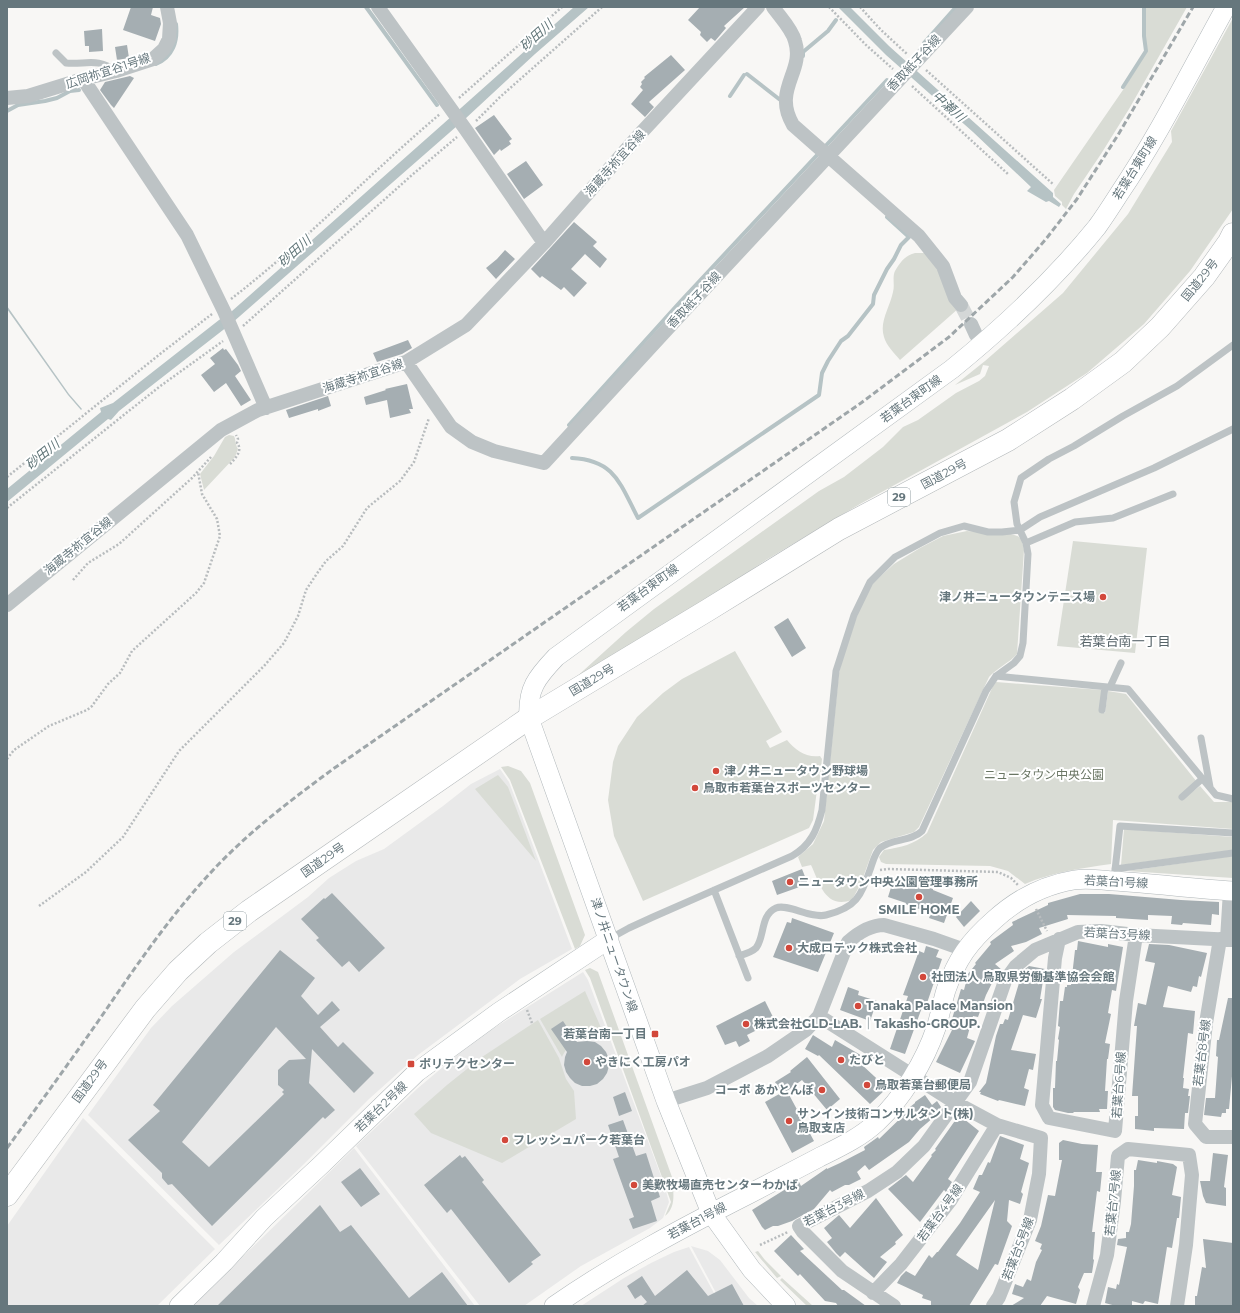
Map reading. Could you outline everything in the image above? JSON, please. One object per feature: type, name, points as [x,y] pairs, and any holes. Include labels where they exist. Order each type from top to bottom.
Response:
[{"type":"highway","name":"国道29号","points":[[7,1194],[145,1009],[178,971],[208,943],[249,911],[530,718],[840,529],[1008,440],[1072,399],[1123,362],[1160,327],[1204,277],[1233,234]]},
{"type":"street","name":"広岡祢宜谷1号線","points":[[7,98],[28,96],[153,59],[164,50],[169,39],[170,23],[167,7]]},
{"type":"street","points":[[378,7],[464,127],[544,243]]},
{"type":"street","name":"海蔵寺祢宜谷線","points":[[7,605],[222,433],[258,410],[406,362],[466,325],[544,243],[640,134],[758,7]]},
{"type":"street","points":[[773,7],[795,40],[798,52],[797,60],[786,92],[789,118],[793,125],[919,236],[943,266],[955,298],[961,305]]},
{"type":"street","name":"香取紙子谷線","points":[[406,362],[452,426],[472,442],[494,451],[544,463],[967,7]]},
{"type":"street","name":"若葉台東町線","points":[[530,718],[528,704],[532,688],[541,672],[556,657],[952,369],[982,345],[1025,306],[1098,226],[1136,169],[1160,128],[1226,7]]},
{"type":"street","points":[[84,79],[187,235],[223,309],[266,408]]},
{"type":"street","name":"津ノ井ニュータウン線","points":[[530,718],[666,1101],[711,1213],[752,1270],[786,1306]]},
{"type":"street","name":"若葉台1号線","points":[[554,1306],[628,1259],[711,1213],[847,1143],[876,1123],[899,1097],[925,1055],[935,1030],[946,991],[956,964],[978,933],[1018,902],[1036,891],[1071,881],[1114,875],[1231,891]]},
{"type":"street","name":"若葉台8号線","points":[[1231,891],[1227,940],[1206,1023],[1199,1071],[1195,1124],[1206,1137],[1233,1137]]},
{"type":"street","points":[[666,1101],[707,1088],[768,1056],[806,1030],[819,1016],[848,942],[855,935],[877,925],[884,925],[965,950]]},
{"type":"street","name":"若葉台3号線","points":[[894,1306],[842,1271],[803,1232],[799,1226],[868,1191],[897,1172],[924,1146],[970,1082],[1005,981],[1016,966],[1035,950],[1078,932],[1100,931],[1136,935],[1227,940]]},
{"type":"street","name":"若葉台6号線","points":[[1056,941],[1056,958],[1042,1104],[1049,1118],[1115,1131],[1126,1001],[1136,935]]},
{"type":"street","name":"若葉台2号線","points":[[179,1306],[224,1262],[264,1218],[327,1160],[417,1072],[499,1012],[609,939]]},
{"type":"street","points":[[819,1016],[956,1103]]},
{"type":"street","name":"若葉台5号線","points":[[956,1103],[997,1125],[1041,1138],[1039,1174],[1030,1220],[999,1297],[993,1306]]},
{"type":"street","name":"若葉台4号線","points":[[873,1293],[901,1264],[950,1201],[997,1125]]},
{"type":"street","name":"若葉台7号線","points":[[1094,1306],[1107,1255],[1118,1156],[1128,1149],[1189,1155],[1192,1175],[1186,1245],[1176,1306]]},
{"type":"lane","points":[[56,53],[66,63],[96,62],[106,64],[116,71]]},
{"type":"lane","points":[[739,956],[752,951],[756,947],[767,915],[775,908],[782,906],[812,915],[824,916],[849,907],[858,899],[864,888],[874,858],[879,849],[885,845],[911,838],[918,835],[922,831],[986,691],[996,676],[1014,663],[1020,656],[1025,617],[1028,554],[1026,543],[1017,524],[1014,502],[1021,478],[1049,459],[1177,386],[1233,345]]},
{"type":"lane","points":[[609,939],[629,928],[792,856],[801,851],[812,839],[818,827],[822,810],[836,671],[854,615],[870,582],[895,557],[940,533],[964,526],[988,532],[1020,530],[1040,517],[1154,468],[1233,429]]},
{"type":"lane","points":[[1026,543],[1076,522],[1113,518],[1173,494]]},
{"type":"lane","points":[[1102,710],[1108,687],[1121,663]]},
{"type":"lane","points":[[996,676],[1128,689],[1211,790],[1216,795],[1233,799]]},
{"type":"lane","points":[[1201,738],[1211,790]]},
{"type":"lane","points":[[1182,797],[1202,779]]},
{"type":"lane","points":[[1233,833],[1120,826],[1114,875],[1233,853]]},
{"type":"lane","points":[[714,890],[748,978]]},
{"type":"path","points":[[7,477],[154,359],[223,309],[562,7]]},
{"type":"path","points":[[7,508],[159,387],[290,286],[464,127],[602,7]]},
{"type":"path","points":[[828,7],[866,45],[909,69],[1054,185]]},
{"type":"path","points":[[860,7],[881,30],[909,69],[1009,175]]},
{"type":"path","points":[[39,906],[86,872],[123,837],[179,751],[264,666],[284,643],[298,616],[306,590],[318,572],[326,561],[343,546],[367,508],[400,481],[414,462],[427,422],[436,405]]},
{"type":"path","points":[[222,433],[234,434],[238,439],[237,442],[240,450],[230,464]]},
{"type":"path","points":[[73,580],[88,563],[119,544],[198,472],[214,453]]},
{"type":"path","points":[[7,759],[14,750],[49,726],[87,710],[92,706],[108,684],[120,673],[132,651],[204,583],[220,536],[217,519],[202,494],[198,472]]},
{"type":"path","points":[[869,872],[888,869],[998,872],[1011,878],[1020,886]]},
{"type":"path","points":[[1034,904],[1056,941]]},
{"type":"path","points":[[760,1245],[799,1226]]},
{"type":"shaded area","points":[[500,769],[509,782],[572,949],[520,979],[418,1055],[369,1099],[303,1165],[219,1245],[88,1115],[151,1028],[172,1006],[234,952],[308,897],[329,878],[356,861],[384,849],[471,784]]},
{"type":"shaded area","name":"フレッシュパーク若葉台","points":[[583,972],[588,980],[664,1184],[669,1202],[663,1218],[650,1228],[581,1266],[524,1306],[480,1306],[356,1146],[418,1088],[475,1040]]},
{"type":"shaded area","points":[[83,1118],[215,1249],[157,1306],[7,1306],[7,1226]]},
{"type":"shaded area","points":[[354,1148],[475,1306],[192,1306],[299,1202]]},
{"type":"shaded area","points":[[691,1246],[708,1251],[720,1260],[749,1298],[758,1306],[723,1306]]},
{"type":"shaded area","points":[[689,1247],[721,1306],[581,1306],[624,1278],[651,1263],[674,1252]]},
{"type":"green space","points":[[1146,7],[1187,7],[1129,109],[1074,194],[1066,209],[1062,205],[1062,202],[1055,196],[1054,190],[1125,87],[1147,51],[1145,36]]},
{"type":"green space","points":[[1233,18],[1233,209],[1190,271],[1144,324],[1087,373],[1027,412],[860,504],[766,560],[685,615],[573,680],[654,609],[819,491],[844,477],[883,447],[903,427],[918,420],[956,393],[979,381],[985,376],[989,366],[983,365],[980,374],[955,385],[1063,293],[1128,214],[1172,142],[1171,131]]},
{"type":"green space","points":[[915,253],[927,253],[933,256],[959,308],[900,360],[885,340],[883,326],[892,298],[895,271],[904,259]]},
{"type":"green space","points":[[229,435],[234,436],[238,449],[235,457],[204,490],[200,474],[214,456],[225,437]]},
{"type":"green space","points":[[967,531],[1011,534],[1020,538],[1022,541],[1024,550],[1017,654],[989,677],[919,827],[914,832],[881,842],[873,850],[861,883],[852,900],[843,902],[835,901],[825,893],[821,887],[811,865],[802,867],[798,857],[813,844],[824,821],[839,673],[844,652],[861,605],[871,585],[894,564],[920,548],[943,536]]},
{"type":"green space","name":"津ノ井ニュータウンテニス場","points":[[1073,541],[1147,548],[1135,653],[1057,646]]},
{"type":"green space","name":"津ノ井ニュータウン野球場","points":[[735,651],[782,732],[766,741],[770,748],[787,740],[801,752],[810,756],[820,756],[822,759],[813,820],[809,828],[643,901],[614,836],[608,800],[613,762],[618,746],[637,717],[663,693],[682,679]]},
{"type":"green space","name":"ニュータウン中央公園","points":[[996,682],[1102,690],[1100,713],[1105,713],[1108,691],[1126,694],[1197,782],[1183,799],[1200,786],[1214,802],[1233,802],[1233,829],[1113,820],[1111,864],[1057,873],[1025,884],[1008,871],[990,866],[886,864],[881,862],[879,857],[884,850],[912,843],[927,833]]},
{"type":"green space","points":[[508,766],[521,771],[530,783],[585,935],[580,946],[575,949],[510,780],[501,767]]},
{"type":"green space","points":[[498,775],[508,787],[536,861],[475,789]]},
{"type":"green space","points":[[1124,829],[1233,837],[1233,850],[1121,865]]},
{"type":"green space","points":[[1233,856],[1233,878],[1127,871]]},
{"type":"green space","points":[[590,968],[598,972],[672,1177],[673,1203],[669,1212],[665,1216],[671,1202],[590,978],[585,970]]},
{"type":"green space","points":[[585,991],[602,1030],[595,1036],[584,1035],[579,1037],[567,1048],[562,1057],[540,1019]]},
{"type":"green space","points":[[538,1020],[559,1058],[566,1079],[574,1091],[576,1119],[502,1163],[431,1133],[414,1114],[482,1057]]},
{"type":"green space","points":[[758,1251],[781,1276],[777,1278],[755,1252]]},
{"type":"green space","points":[[782,1278],[813,1306],[807,1306],[780,1280]]},
{"type":"water","points":[[574,7],[589,7],[535,54],[465,119],[232,323],[119,411],[111,420],[108,419],[7,502],[7,489],[101,412],[100,408],[113,403],[232,311]]},
{"type":"water","name":"中瀬川","points":[[838,7],[850,7],[889,46],[1053,193],[1053,197],[1061,204],[1059,207],[1049,201],[1046,202],[1027,191],[1031,187],[973,132],[886,55]]},
{"type":"water","points":[[7,306],[69,394],[82,409],[81,410],[68,395],[7,309]]},
{"type":"building","points":[[131,7],[153,7],[151,15],[160,18],[161,24],[155,41],[123,30]]},
{"type":"building","points":[[700,7],[745,7],[724,26],[726,28],[715,41],[711,38],[707,42],[700,35],[701,32],[688,20]]},
{"type":"building","points":[[102,29],[103,51],[89,52],[89,46],[85,46],[84,31]]},
{"type":"building","points":[[127,45],[129,58],[117,60],[115,47]]},
{"type":"building","points":[[671,55],[685,70],[649,102],[654,107],[645,117],[631,104],[643,90],[640,87],[642,84],[641,82],[645,78],[644,77]]},
{"type":"building","points":[[130,76],[134,78],[114,108],[100,90],[105,82]]},
{"type":"building","points":[[494,115],[512,139],[509,141],[511,144],[501,151],[500,149],[494,155],[475,128]]},
{"type":"building","points":[[526,161],[543,185],[524,199],[507,174]]},
{"type":"building","points":[[574,222],[597,242],[593,246],[607,259],[600,268],[585,254],[571,269],[587,283],[574,297],[564,287],[561,290],[542,276],[540,278],[531,269]]},
{"type":"building","points":[[505,250],[515,259],[496,279],[486,268]]},
{"type":"building","points":[[408,340],[412,348],[402,354],[377,362],[373,353]]},
{"type":"building","points":[[223,348],[224,350],[226,349],[238,365],[241,371],[235,376],[251,400],[241,406],[226,383],[214,392],[201,375],[215,364],[210,358]]},
{"type":"building","points":[[407,384],[413,409],[409,409],[411,413],[390,418],[387,400],[366,405],[364,397],[386,390],[385,389]]},
{"type":"building","points":[[328,396],[331,406],[318,411],[318,409],[289,418],[286,410]]},
{"type":"building","points":[[788,618],[806,648],[792,657],[774,627]]},
{"type":"building","name":"ニュータウン中央公園管理事務所","points":[[802,869],[808,884],[777,895],[772,881]]},
{"type":"building","points":[[894,878],[933,889],[953,898],[944,923],[929,918],[931,913],[888,897]]},
{"type":"building","points":[[332,893],[385,948],[359,972],[349,961],[342,967],[316,940],[319,938],[301,919],[324,898],[325,899]]},
{"type":"building","points":[[1080,894],[1109,894],[1219,902],[1219,915],[1212,914],[1211,925],[1183,923],[1182,925],[1171,924],[1172,916],[1148,915],[1148,920],[1116,918],[1116,916],[1067,915],[1068,919],[1039,928],[1042,934],[1026,942],[1011,946],[1014,951],[995,964],[1002,970],[992,983],[978,1017],[973,1016],[967,1038],[975,1041],[960,1073],[936,1062],[952,1030],[949,1029],[961,989],[964,990],[968,974],[991,944],[990,942],[1013,925],[1012,922],[1048,905],[1048,903]]},
{"type":"building","points":[[971,901],[980,911],[964,927],[956,917]]},
{"type":"building","points":[[792,918],[834,933],[818,972],[773,957],[787,922],[791,923]]},
{"type":"building","points":[[1078,941],[1108,947],[1108,944],[1123,947],[1116,991],[1112,990],[1108,1013],[1111,1014],[1105,1043],[1110,1044],[1107,1059],[1105,1091],[1108,1091],[1107,1109],[1099,1109],[1100,1112],[1068,1113],[1055,1110],[1053,1107],[1053,1088],[1055,1088],[1056,1061],[1060,1027],[1058,1026],[1060,1001],[1063,1001],[1065,987],[1067,987],[1067,985],[1071,985],[1075,950],[1077,950]]},
{"type":"building","points":[[1149,944],[1169,945],[1207,953],[1197,987],[1193,986],[1191,992],[1168,986],[1163,1007],[1195,1011],[1193,1034],[1188,1033],[1183,1078],[1183,1088],[1189,1089],[1188,1096],[1190,1096],[1188,1113],[1185,1113],[1184,1129],[1154,1128],[1154,1131],[1135,1129],[1135,1116],[1138,1116],[1138,1096],[1132,1096],[1137,1026],[1134,1026],[1138,1003],[1146,1005],[1155,963],[1145,961]]},
{"type":"building","points":[[926,946],[939,950],[936,957],[942,959],[927,1003],[924,1002],[905,1054],[890,1049],[908,996],[903,995],[919,951],[924,953]]},
{"type":"building","points":[[280,950],[315,978],[301,996],[318,1015],[332,1001],[340,1010],[320,1027],[338,1047],[343,1042],[374,1073],[354,1093],[312,1049],[309,1083],[335,1110],[325,1119],[323,1117],[212,1226],[172,1184],[168,1185],[162,1178],[162,1173],[128,1140],[160,1111],[153,1105]],"holes":[[[276,1027],[306,1059],[289,1060],[278,1070],[278,1085],[284,1090],[282,1092],[284,1094],[209,1167],[182,1142]]]},
{"type":"building","points":[[1029,966],[1045,969],[1040,999],[1042,999],[1036,1018],[1023,1015],[1011,1050],[1036,1054],[1033,1070],[1029,1069],[1024,1088],[1029,1090],[1025,1106],[998,1101],[980,1094],[981,1092],[979,1092],[986,1083],[1000,1024],[1003,1024],[1005,1019],[1008,1020],[1019,983],[1020,984],[1021,976],[1025,976],[1025,969]]},
{"type":"building","name":"Tanaka Palace Mansion","points":[[848,987],[859,991],[858,995],[877,1001],[870,1021],[840,1010]]},
{"type":"building","points":[[1228,998],[1233,998],[1233,1065],[1229,1109],[1226,1109],[1226,1113],[1222,1113],[1221,1117],[1204,1115],[1206,1098],[1215,1098],[1218,1057],[1216,1056],[1217,1040],[1219,1040]]},
{"type":"building","name":"株式会社GLD-LAB.｜Takasho-GROUP.","points":[[765,1001],[775,1021],[747,1035],[750,1041],[739,1047],[736,1041],[725,1045],[716,1026]]},
{"type":"building","name":"やきにく工房パオ","points":[[563,1021],[577,1042],[595,1042],[606,1052],[609,1059],[609,1066],[603,1079],[597,1084],[582,1086],[575,1083],[566,1072],[564,1065],[567,1052],[551,1029]]},
{"type":"building","points":[[813,1035],[832,1047],[835,1040],[864,1057],[861,1064],[887,1088],[870,1104],[819,1055],[818,1056],[805,1049]]},
{"type":"building","points":[[807,1057],[840,1099],[827,1110],[802,1080],[787,1091],[814,1141],[792,1153],[765,1102],[781,1093],[775,1082],[791,1072],[790,1071]]},
{"type":"building","points":[[625,1092],[632,1111],[619,1116],[613,1097]]},
{"type":"building","points":[[925,1095],[932,1105],[937,1101],[941,1107],[934,1117],[920,1129],[909,1142],[869,1170],[865,1165],[857,1172],[861,1179],[832,1192],[830,1190],[814,1209],[792,1221],[778,1226],[773,1226],[765,1230],[762,1227],[752,1210],[789,1187],[799,1182],[801,1186],[827,1168],[865,1150],[864,1147],[878,1137],[879,1139],[911,1108],[910,1107],[915,1102]]},
{"type":"building","points":[[959,1115],[979,1131],[948,1179],[952,1182],[946,1192],[944,1190],[920,1222],[888,1189],[906,1175],[913,1182]]},
{"type":"building","points":[[623,1120],[636,1156],[646,1153],[660,1197],[651,1201],[657,1221],[633,1229],[629,1219],[634,1217],[613,1159],[619,1157],[608,1125]]},
{"type":"building","points":[[1000,1136],[1024,1145],[1020,1159],[1029,1163],[1021,1192],[1023,1194],[1020,1204],[1009,1200],[1007,1221],[1012,1226],[998,1265],[995,1264],[969,1306],[931,1306],[931,1301],[922,1298],[923,1295],[897,1283],[906,1271],[915,1276],[929,1255],[932,1258],[938,1252],[960,1223],[980,1192],[973,1189],[979,1175],[982,1175],[988,1162],[990,1163]],"holes":[[[995,1200],[978,1270],[956,1255]]]},
{"type":"building","points":[[1063,1140],[1082,1144],[1098,1145],[1096,1172],[1102,1172],[1100,1192],[1097,1191],[1092,1232],[1095,1232],[1092,1273],[1084,1273],[1078,1287],[1080,1290],[1076,1304],[1047,1296],[1040,1306],[1011,1306],[1024,1298],[1012,1294],[1015,1284],[1023,1287],[1027,1279],[1031,1281],[1036,1262],[1042,1250],[1040,1249],[1042,1244],[1035,1241],[1041,1226],[1048,1195],[1055,1196],[1062,1160],[1059,1160],[1059,1143]]},
{"type":"building","points":[[1213,1153],[1228,1155],[1224,1187],[1226,1188],[1226,1206],[1206,1203],[1203,1196],[1200,1181],[1210,1181]]},
{"type":"building","points":[[460,1155],[462,1158],[465,1156],[484,1180],[482,1182],[541,1255],[531,1262],[533,1264],[509,1283],[451,1209],[447,1213],[424,1185]]},
{"type":"building","points":[[1138,1160],[1157,1163],[1157,1161],[1173,1164],[1177,1167],[1172,1195],[1181,1197],[1179,1218],[1177,1218],[1172,1248],[1167,1247],[1158,1304],[1145,1301],[1143,1304],[1132,1301],[1132,1306],[1116,1306],[1105,1303],[1108,1287],[1116,1289],[1117,1284],[1119,1285],[1127,1247],[1117,1245],[1118,1239],[1126,1238],[1126,1232],[1129,1232],[1131,1224],[1134,1170],[1136,1170]]},
{"type":"building","points":[[360,1168],[380,1194],[361,1207],[341,1182]]},
{"type":"building","points":[[876,1198],[903,1235],[895,1242],[896,1244],[880,1257],[887,1262],[874,1278],[845,1252],[840,1257],[836,1253],[827,1242],[832,1238],[824,1228],[839,1215],[850,1228]]},
{"type":"building","points":[[320,1205],[340,1232],[351,1225],[409,1298],[442,1272],[468,1306],[217,1306]]},
{"type":"building","points":[[791,1235],[804,1249],[800,1251],[842,1290],[866,1306],[838,1306],[836,1303],[825,1301],[800,1274],[798,1276],[774,1251]]},
{"type":"building","points":[[1203,1239],[1233,1243],[1233,1306],[1195,1306],[1195,1296],[1197,1296],[1202,1267],[1206,1268]]},
{"type":"building","points":[[687,1270],[708,1296],[732,1284],[744,1306],[642,1306],[647,1302],[641,1295],[635,1299],[627,1286],[642,1276],[655,1296]]},
{"type":"waterway","points":[[366,7],[437,105]]},
{"type":"waterway","points":[[924,43],[956,7]]},
{"type":"waterway","points":[[1123,87],[1146,51],[1144,36],[1144,7]]},
{"type":"waterway","points":[[803,56],[803,52],[828,31],[836,20]]},
{"type":"waterway","points":[[156,64],[167,57],[173,48],[176,36],[176,24]]},
{"type":"waterway","points":[[747,74],[779,99]]},
{"type":"waterway","points":[[730,96],[744,75]]},
{"type":"waterway","points":[[569,425],[680,302],[887,80]]},
{"type":"waterway","points":[[7,111],[18,105],[45,101],[57,98],[70,91],[79,90]]},
{"type":"waterway","points":[[572,458],[598,463],[607,469],[621,485],[638,518],[819,395],[822,373],[828,361],[841,341],[848,336],[873,304],[874,295],[887,269],[901,245],[909,237],[887,217]]},
{"type":"tunnel","points":[[961,305],[971,324]]},
{"type":"railway","points":[[7,1148],[162,931],[204,880],[249,835],[333,769],[861,403],[949,337],[1013,277],[1046,239],[1077,199],[1118,135],[1193,7]]},
{"type":"place","name":"津ノ井ニュータウンテニス場","points":[[1103,597]]},
{"type":"place","name":"津ノ井ニュータウン野球場","points":[[716,771]]},
{"type":"place","name":"鳥取市若葉台スポーツセンター","points":[[695,788]]},
{"type":"place","name":"ニュータウン中央公園管理事務所","points":[[790,882]]},
{"type":"place","name":"SMILE HOME","points":[[919,897]]},
{"type":"place","name":"大成ロテック株式会社","points":[[789,948]]},
{"type":"place","name":"社団法人 鳥取県労働基準協会会館","points":[[923,977]]},
{"type":"place","name":"Tanaka Palace Mansion","points":[[858,1006]]},
{"type":"place","name":"株式会社GLD-LAB.｜Takasho-GROUP.","points":[[746,1024]]},
{"type":"place","name":"若葉台南一丁目","points":[[655,1034]]},
{"type":"place","name":"たびと","points":[[841,1060]]},
{"type":"place","name":"やきにく工房パオ","points":[[587,1062]]},
{"type":"place","name":"ポリテクセンター","points":[[411,1064]]},
{"type":"place","name":"鳥取若葉台郵便局","points":[[867,1085]]},
{"type":"place","name":"コーポ あかとんぼ","points":[[822,1090]]},
{"type":"place","name":"サンイン技術コンサルタント(株) 鳥取支店","points":[[789,1121]]},
{"type":"place","name":"フレッシュパーク若葉台","points":[[505,1140]]},
{"type":"place","name":"美歎牧場直売センターわかば","points":[[634,1185]]},
{"type":"district","name":"若葉台南一丁目","points":[[1125,641]]},
{"type":"water label","name":"砂田川","points":[[536,35]]},
{"type":"water label","name":"砂田川","points":[[294,251]]},
{"type":"water label","name":"砂田川","points":[[42,454]]}]
